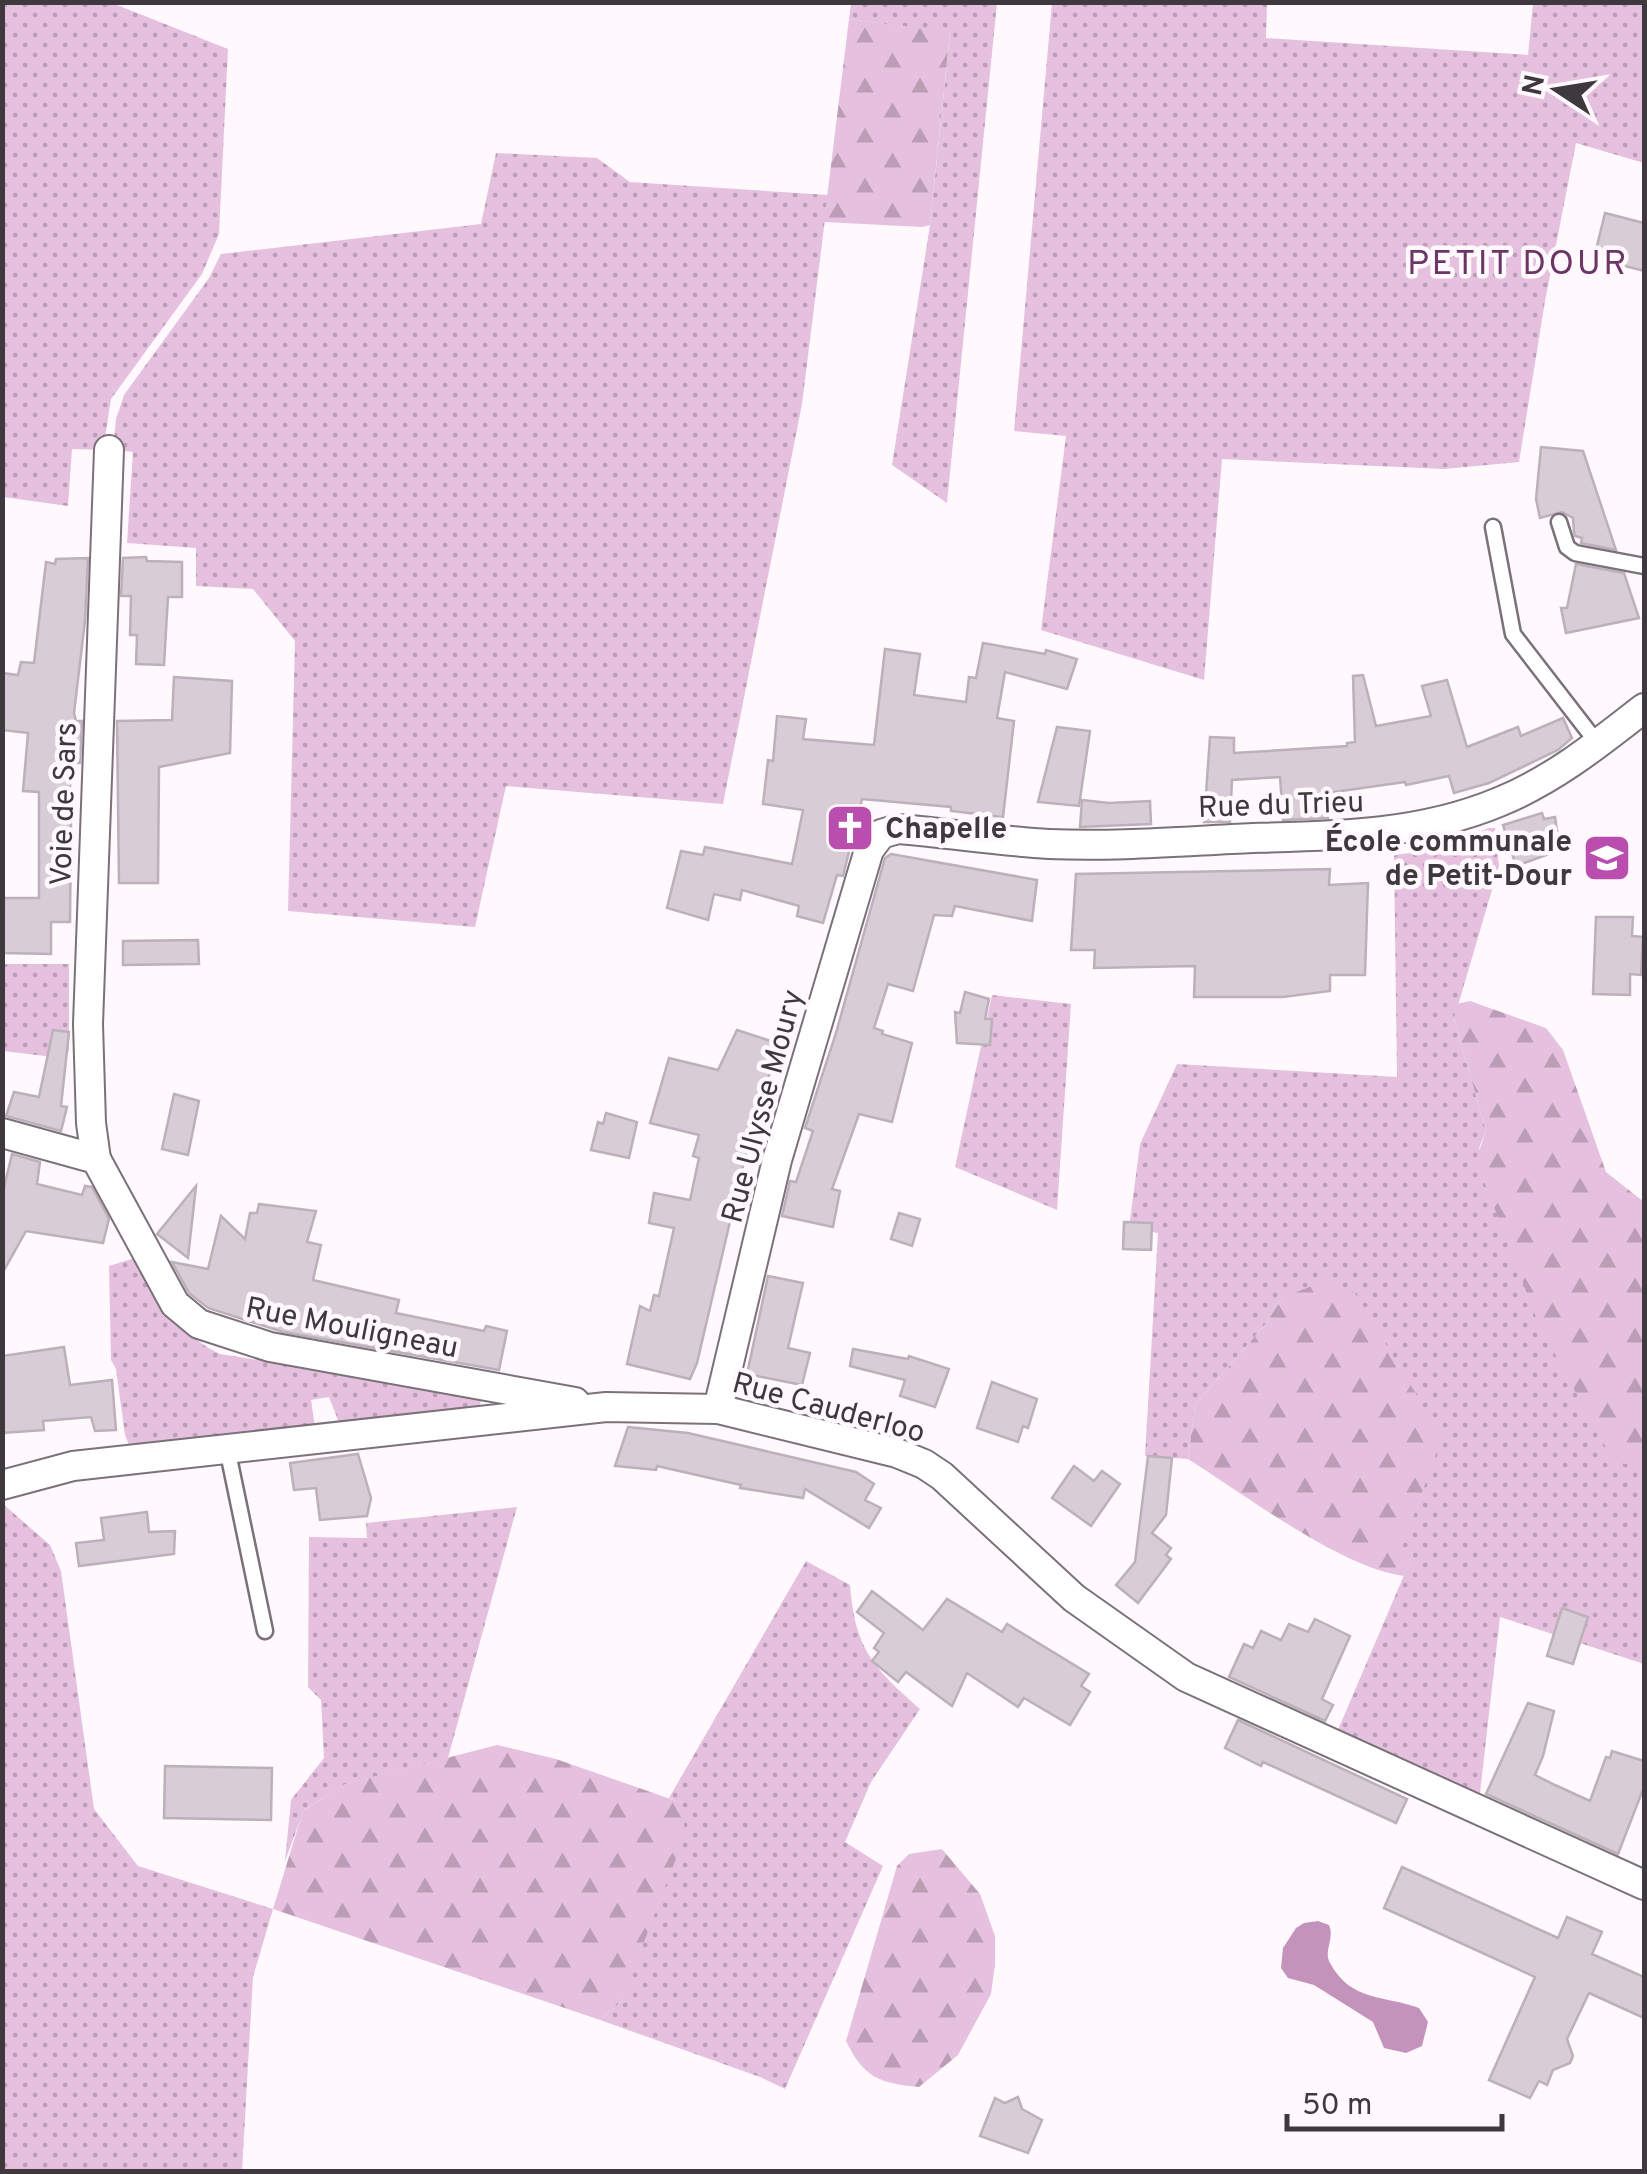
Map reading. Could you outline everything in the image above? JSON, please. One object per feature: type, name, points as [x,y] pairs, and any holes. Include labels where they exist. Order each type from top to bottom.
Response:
[{"type":"street","name":"Voie de Sars","points":[[96,1159],[88,1024],[109,450]]},
{"type":"street","name":"Rue du Trieu","points":[[889,830],[1052,844],[1371,834],[1446,821],[1498,802],[1575,763],[1644,708]]},
{"type":"street","name":"Rue Ulysse Moury","points":[[718,1408],[777,1160],[869,850],[874,840],[889,830]]},
{"type":"street","points":[[2,1133],[96,1159]]},
{"type":"street","name":"Rue Mouligneau","points":[[96,1159],[174,1304],[199,1324],[270,1347],[606,1407]]},
{"type":"street","name":"Rue Cauderloo","points":[[2,1485],[73,1466],[606,1407],[718,1408],[924,1464],[972,1502],[1074,1598],[1186,1677],[1644,1885]]},
{"type":"lane","points":[[1559,522],[1567,547],[1575,553],[1644,566]]},
{"type":"lane","points":[[1492,527],[1513,634],[1599,745]]},
{"type":"lane","points":[[227,1448],[265,1631]]},
{"type":"green space","points":[[2,3],[112,3],[228,49],[219,234],[202,274],[111,399],[103,450],[72,449],[68,506],[3,497]]},
{"type":"green space","points":[[851,3],[997,3],[947,503],[892,465],[930,225],[950,33],[849,19]]},
{"type":"green space","points":[[1052,3],[1267,3],[1266,38],[1528,55],[1533,3],[1644,3],[1644,163],[1576,143],[1519,462],[1444,469],[1222,459],[1204,680],[1041,630],[1066,436],[1014,431]]},
{"type":"green space","points":[[849,19],[950,32],[930,225],[824,222]]},
{"type":"green space","points":[[496,153],[597,158],[630,182],[828,195],[802,404],[723,804],[506,786],[475,927],[288,911],[295,641],[253,589],[196,586],[196,548],[127,543],[133,452],[113,450],[116,419],[124,395],[209,278],[221,254],[481,224]]},
{"type":"green space","points":[[1495,828],[1499,866],[1454,1019],[1486,1131],[1479,1148],[1625,1464],[1644,1464],[1644,1664],[1500,1617],[1480,1793],[1338,1730],[1413,1554],[1402,1549],[1283,1297],[1264,1326],[1195,1405],[1188,1459],[1145,1456],[1158,1233],[1129,1228],[1140,1144],[1177,1064],[1397,1077],[1394,855],[1427,851]]},
{"type":"green space","points":[[3,964],[69,964],[69,1051],[50,1050],[49,1056],[45,1056],[3,1051]]},
{"type":"green space","points":[[992,995],[1071,1004],[1057,1210],[955,1167]]},
{"type":"green space","points":[[1470,1001],[1546,1028],[1563,1050],[1606,1172],[1644,1202],[1644,1464],[1625,1464],[1611,1457],[1539,1325],[1476,1160],[1486,1131],[1454,1019],[1456,1004]]},
{"type":"green space","points":[[138,1257],[180,1325],[220,1354],[476,1394],[482,1396],[480,1405],[473,1410],[340,1425],[329,1397],[311,1400],[315,1428],[137,1448],[129,1445],[116,1369],[111,1360],[109,1266]]},
{"type":"green space","points":[[1323,1282],[1355,1293],[1442,1437],[1402,1548],[1413,1554],[1404,1576],[1379,1570],[1323,1545],[1188,1459],[1195,1405],[1264,1326],[1283,1297]]},
{"type":"green space","points":[[3,1504],[50,1545],[61,1571],[94,1809],[138,1866],[273,1909],[253,1977],[242,2171],[3,2171]]},
{"type":"green space","points":[[517,1507],[448,1758],[346,1784],[304,1810],[285,1861],[291,1800],[324,1758],[321,1700],[308,1687],[309,1537],[367,1538],[366,1523]]},
{"type":"green space","points":[[806,1561],[850,1585],[862,1642],[879,1669],[920,1709],[871,1782],[845,1842],[883,1866],[785,2089],[600,2020],[621,2002],[682,1803],[669,1798]]},
{"type":"green space","points":[[497,1745],[556,1759],[682,1803],[685,1835],[621,2002],[600,2020],[273,1909],[303,1811],[345,1784]]},
{"type":"green space","points":[[942,1849],[980,1894],[995,1936],[995,1964],[991,1994],[958,2055],[919,2087],[883,2080],[866,2071],[846,2041],[897,1866],[909,1854]]},
{"type":"shaded area","points":[[1318,1921],[1329,1925],[1328,1958],[1348,1985],[1369,1995],[1419,2008],[1428,2022],[1422,2046],[1406,2053],[1384,2048],[1373,2022],[1314,1985],[1288,1978],[1281,1968],[1283,1948],[1296,1928]]},
{"type":"building","points":[[1605,213],[1644,223],[1644,271],[1594,258]]},
{"type":"building","points":[[1541,447],[1583,451],[1616,550],[1581,543],[1582,538],[1575,536],[1573,518],[1562,512],[1540,518],[1536,499]]},
{"type":"building","points":[[146,557],[147,561],[182,562],[182,597],[168,597],[164,665],[136,664],[137,635],[130,635],[131,596],[121,596],[123,558]]},
{"type":"building","points":[[88,558],[74,713],[76,721],[82,721],[80,763],[72,763],[67,822],[71,822],[70,922],[51,922],[51,954],[3,953],[4,898],[39,898],[39,792],[23,791],[28,733],[2,730],[2,673],[18,675],[21,662],[34,663],[46,562]]},
{"type":"building","points":[[1576,564],[1624,573],[1639,618],[1566,633],[1561,608],[1567,608]]},
{"type":"building","points":[[983,643],[1045,654],[1046,650],[1077,659],[1067,689],[1005,672],[997,718],[1014,721],[1003,817],[951,811],[951,807],[862,799],[843,876],[837,875],[823,923],[797,916],[799,906],[742,890],[740,900],[714,894],[708,920],[667,908],[681,851],[703,855],[705,847],[792,864],[803,810],[763,804],[768,760],[773,761],[777,716],[806,719],[803,739],[874,745],[885,649],[920,654],[914,695],[966,702],[969,677],[976,678]]},
{"type":"building","points":[[1363,675],[1376,726],[1431,716],[1422,686],[1447,680],[1467,747],[1518,727],[1521,736],[1563,718],[1572,738],[1558,750],[1489,783],[1454,793],[1449,776],[1327,793],[1328,818],[1283,820],[1280,777],[1232,780],[1230,822],[1204,822],[1210,737],[1234,738],[1234,753],[1347,746],[1355,742],[1353,676]]},
{"type":"building","points":[[174,677],[232,681],[230,753],[159,767],[158,883],[119,883],[117,721],[172,720]]},
{"type":"building","points":[[1057,727],[1090,731],[1079,806],[1038,802]]},
{"type":"building","points":[[1082,800],[1150,801],[1151,824],[1080,827]]},
{"type":"building","points":[[1542,813],[1544,819],[1555,817],[1560,850],[1516,866],[1503,825]]},
{"type":"building","points":[[891,854],[1037,880],[1032,921],[955,906],[952,916],[934,915],[913,991],[888,984],[874,1028],[912,1043],[892,1122],[859,1114],[832,1189],[840,1191],[833,1227],[782,1216],[790,1181],[796,1182],[813,1131],[805,1128],[885,858]]},
{"type":"building","points":[[1330,869],[1329,885],[1368,883],[1365,975],[1330,975],[1330,991],[1283,997],[1194,997],[1195,966],[1094,968],[1095,950],[1071,950],[1076,874]]},
{"type":"building","points":[[1596,917],[1633,917],[1632,936],[1643,937],[1641,975],[1630,974],[1630,995],[1593,994]]},
{"type":"building","points":[[198,940],[199,964],[123,965],[123,941]]},
{"type":"building","points":[[965,992],[989,999],[985,1019],[992,1019],[990,1045],[957,1043],[955,1012],[960,1013]]},
{"type":"building","points":[[53,1030],[69,1032],[61,1106],[67,1107],[61,1131],[6,1116],[14,1092],[39,1097]]},
{"type":"building","points":[[737,1030],[780,1044],[754,1119],[690,1379],[627,1364],[640,1306],[650,1311],[654,1295],[659,1296],[674,1228],[649,1223],[654,1193],[690,1200],[699,1158],[693,1156],[699,1135],[650,1123],[669,1058],[718,1070]]},
{"type":"building","points":[[174,1094],[199,1101],[188,1155],[162,1149]]},
{"type":"building","points":[[606,1113],[637,1122],[629,1158],[591,1150],[598,1122],[603,1124]]},
{"type":"building","points":[[12,1154],[40,1162],[37,1184],[82,1195],[85,1186],[92,1187],[109,1219],[103,1243],[26,1231],[2,1274],[2,1196]]},
{"type":"building","points":[[196,1186],[188,1258],[157,1234]]},
{"type":"building","points":[[259,1204],[316,1211],[307,1242],[321,1245],[313,1280],[399,1300],[396,1313],[484,1331],[486,1326],[507,1331],[499,1370],[283,1332],[208,1308],[189,1293],[172,1262],[208,1269],[221,1216],[245,1239],[250,1213],[257,1213]]},
{"type":"building","points":[[899,1213],[920,1219],[912,1246],[891,1239]]},
{"type":"building","points":[[1124,1222],[1152,1223],[1151,1250],[1123,1249]]},
{"type":"building","points":[[768,1276],[803,1283],[788,1348],[810,1353],[802,1385],[747,1374]]},
{"type":"building","points":[[64,1347],[70,1385],[112,1380],[116,1430],[95,1431],[91,1417],[43,1421],[44,1430],[2,1433],[2,1356]]},
{"type":"building","points":[[853,1349],[908,1359],[909,1356],[949,1369],[935,1407],[900,1396],[905,1380],[850,1366]]},
{"type":"building","points":[[992,1382],[1037,1399],[1028,1428],[1023,1426],[1018,1442],[977,1428]]},
{"type":"building","points":[[628,1427],[688,1433],[856,1472],[874,1484],[865,1500],[881,1508],[869,1528],[805,1489],[803,1498],[740,1488],[741,1485],[657,1466],[656,1470],[615,1466]]},
{"type":"building","points":[[358,1454],[371,1498],[367,1516],[320,1520],[316,1488],[294,1490],[290,1463]]},
{"type":"building","points":[[1148,1456],[1172,1458],[1166,1515],[1152,1533],[1171,1548],[1166,1555],[1171,1559],[1138,1603],[1116,1585],[1135,1562]]},
{"type":"building","points":[[1074,1466],[1094,1481],[1102,1471],[1120,1484],[1091,1526],[1052,1498]]},
{"type":"building","points":[[147,1512],[149,1532],[175,1531],[174,1554],[79,1566],[76,1543],[104,1540],[101,1518]]},
{"type":"building","points":[[872,1591],[923,1630],[947,1599],[1002,1632],[1007,1624],[1089,1674],[1081,1686],[1090,1692],[1070,1725],[1024,1698],[1018,1707],[967,1673],[952,1706],[906,1672],[898,1682],[872,1661],[879,1652],[874,1648],[884,1633],[857,1612]]},
{"type":"building","points":[[1562,1608],[1588,1617],[1573,1664],[1547,1656]]},
{"type":"building","points":[[1315,1619],[1350,1636],[1322,1699],[1333,1705],[1325,1721],[1229,1677],[1244,1644],[1253,1648],[1261,1631],[1281,1640],[1289,1624],[1308,1632]]},
{"type":"building","points":[[1528,1703],[1554,1711],[1535,1775],[1555,1785],[1590,1801],[1606,1757],[1610,1758],[1612,1751],[1644,1761],[1644,1787],[1618,1854],[1486,1794]]},
{"type":"building","points":[[1238,1720],[1407,1799],[1396,1823],[1225,1748]]},
{"type":"building","points":[[165,1766],[272,1768],[271,1820],[164,1818]]},
{"type":"building","points":[[1402,1867],[1558,1938],[1567,1917],[1602,1932],[1592,1954],[1644,1977],[1644,2018],[1589,1993],[1567,2039],[1573,2056],[1570,2063],[1553,2070],[1547,2085],[1539,2081],[1530,2098],[1489,2080],[1535,1977],[1384,1908]]},
{"type":"building","points":[[1018,2097],[1022,2109],[1042,2120],[1028,2153],[980,2136],[995,2098],[1005,2103]]},
{"type":"place","name":"Chapelle","points":[[850,828]]},
{"type":"place","name":"École communale de Petit-Dour","points":[[1607,858]]},
{"type":"district","name":"PETIT DOUR","points":[[1518,262]]}]
